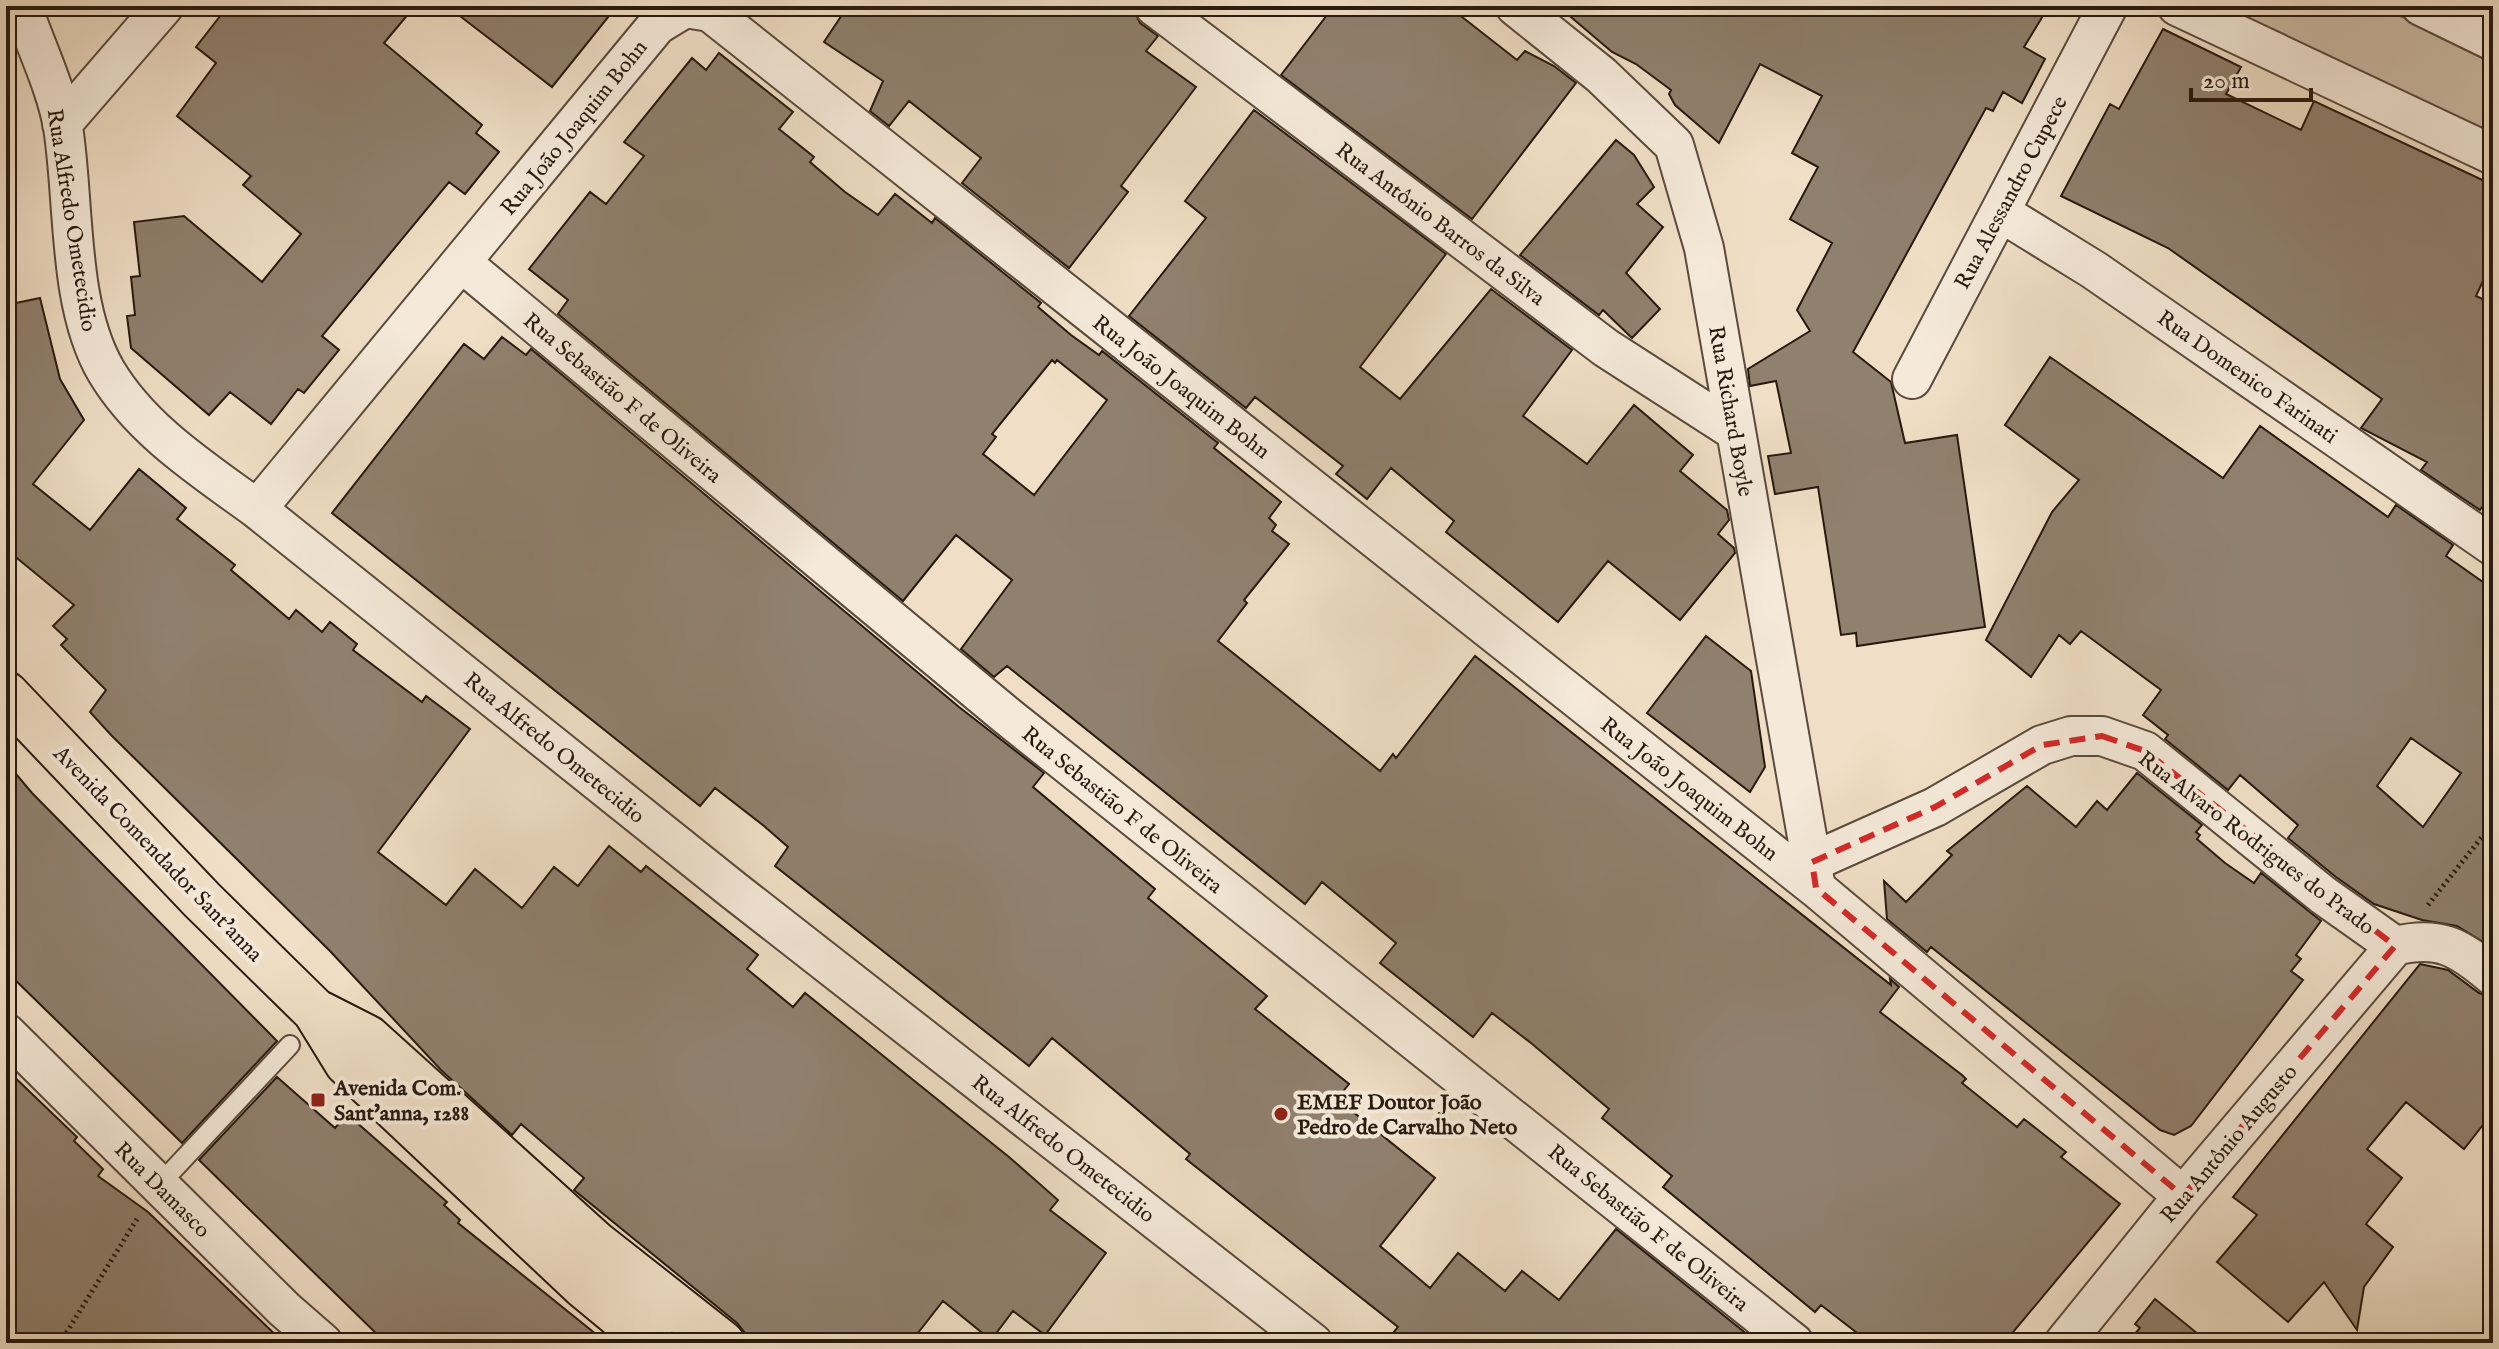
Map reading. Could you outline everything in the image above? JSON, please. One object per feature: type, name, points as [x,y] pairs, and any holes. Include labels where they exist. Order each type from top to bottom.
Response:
[{"type":"main road","name":"Avenida Comendador Sant'anna","points":[[6,694],[202,900],[315,1011],[347,1063],[584,1286],[653,1343]]},
{"type":"main road","name":"Avenida Comendador Sant'anna","points":[[315,1011],[368,1038],[595,1243],[722,1343]]},
{"type":"street","name":"Rua Alfredo Ometecidio","points":[[22,6],[62,124],[83,303],[92,344],[129,405],[184,456],[257,509],[720,879],[1313,1343]]},
{"type":"street","points":[[62,124],[164,6]]},
{"type":"street","name":"Rua Antônio Barros da Silva","points":[[1154,6],[1606,348],[1735,431]]},
{"type":"street","name":"Rua Richard Boyle","points":[[1515,6],[1601,75],[1674,145],[1704,248],[1814,875]]},
{"type":"street","name":"Rua Alessandro Cupece","points":[[1912,379],[2108,6]]},
{"type":"street","points":[[2177,6],[2493,155]]},
{"type":"street","points":[[2421,6],[2493,41]]},
{"type":"street","name":"Rua João Joaquim Bohn","points":[[257,509],[657,25],[685,8],[710,12],[1814,875],[2183,1196]]},
{"type":"street","name":"Rua Domenico Farinati","points":[[2000,212],[2094,270],[2493,546]]},
{"type":"street","name":"Rua Sebastião F de Oliveira","points":[[462,263],[1007,716],[1794,1343]]},
{"type":"street","name":"Rua Alvaro Rodrigues do Prado","points":[[1814,875],[2042,745],[2071,736],[2102,736],[2145,751],[2323,895],[2395,946]]},
{"type":"street","points":[[2395,946],[2419,940],[2444,942],[2493,976]]},
{"type":"street","name":"Rua Antônio Augusto","points":[[2064,1343],[2183,1196],[2395,946]]},
{"type":"street","name":"Rua Damasco","points":[[6,1033],[323,1343]]},
{"type":"lane","points":[[159,1185],[290,1045]]},
{"type":"path","points":[[2395,946],[2493,823]]},
{"type":"path","points":[[60,1343],[159,1185]]},
{"type":"highlighted area","points":[[2102,736],[2145,751],[2395,946],[2183,1196],[1816,888],[1812,862],[1935,807],[2042,745]]},
{"type":"shaded area","points":[[2205,6],[2379,6],[2493,60],[2493,134],[2420,105]]},
{"type":"building","points":[[228,6],[415,6],[384,43],[482,125],[476,133],[499,152],[465,194],[449,182],[322,336],[339,350],[304,393],[298,389],[271,424],[230,392],[209,415],[131,348],[127,316],[135,315],[131,277],[140,276],[134,222],[184,216],[262,282],[301,234],[243,185],[251,176],[177,116],[216,63],[196,47]]},
{"type":"building","points":[[447,6],[617,6],[552,87]]},
{"type":"building","points":[[848,6],[1132,6],[1140,23],[1158,36],[1146,51],[1196,87],[1121,186],[1128,192],[1069,268],[962,183],[981,158],[909,101],[889,126],[870,111],[883,81],[824,42]]},
{"type":"building","points":[[1334,6],[1448,6],[1517,60],[1525,51],[1554,66],[1576,83],[1472,219],[1281,75]]},
{"type":"building","points":[[1558,6],[2049,6],[2024,47],[2045,59],[2022,103],[2003,92],[1993,111],[1986,108],[1853,352],[1891,382],[1905,443],[1957,435],[1985,627],[1857,646],[1856,633],[1841,635],[1818,487],[1775,494],[1768,456],[1791,453],[1776,381],[1750,386],[1748,369],[1810,331],[1797,310],[1832,243],[1790,219],[1818,167],[1792,153],[1822,96],[1760,64],[1719,143],[1675,105],[1669,94],[1671,90],[1636,64],[1612,52]]},
{"type":"building","points":[[2163,29],[2241,67],[2226,94],[2301,130],[2314,101],[2493,185],[2493,259],[2476,296],[2493,304],[2493,492],[2480,510],[2421,470],[2427,462],[2361,428],[2382,399],[2168,248],[2061,196],[2110,104],[2119,109]]},
{"type":"building","points":[[719,53],[793,112],[779,129],[814,157],[810,162],[845,192],[878,215],[895,194],[932,223],[935,218],[1041,303],[1038,307],[1071,335],[1099,355],[1102,351],[1218,443],[1214,448],[1281,502],[1269,518],[1276,525],[1272,531],[1289,544],[1244,600],[1247,603],[1218,641],[1380,771],[1393,754],[1396,758],[1475,656],[1891,985],[1890,979],[1899,987],[1880,1012],[1962,1075],[1966,1079],[1962,1083],[2017,1127],[2024,1119],[2066,1152],[2061,1157],[2120,1204],[2004,1343],[1870,1343],[1821,1305],[1815,1312],[1663,1187],[1672,1176],[1602,1118],[1609,1109],[1531,1043],[1492,1013],[1473,1037],[1380,963],[1396,943],[1322,882],[1305,904],[1007,666],[994,677],[961,649],[1012,580],[956,535],[903,601],[558,314],[568,300],[529,269],[590,192],[606,204],[644,156],[624,142],[692,58],[706,70]],"holes":[[[1052,360],[1055,363],[1057,360],[1107,400],[1034,495],[983,454],[996,437],[992,434]]]},
{"type":"building","points":[[1254,110],[1446,254],[1360,367],[1400,399],[1491,289],[1572,350],[1523,416],[1587,464],[1634,405],[1693,455],[1680,471],[1727,510],[1729,520],[1718,534],[1734,548],[1735,553],[1680,620],[1608,561],[1558,622],[1446,532],[1454,521],[1391,468],[1367,499],[1336,474],[1343,466],[1255,397],[1246,408],[1129,316],[1206,218],[1185,201]]},
{"type":"building","points":[[1616,140],[1634,155],[1654,187],[1637,204],[1663,227],[1626,273],[1660,309],[1632,338],[1603,310],[1599,315],[1520,255]]},
{"type":"building","points":[[40,298],[60,379],[84,420],[33,484],[90,530],[139,469],[186,508],[177,519],[235,565],[231,570],[289,619],[296,610],[322,632],[330,622],[357,644],[353,650],[422,702],[426,696],[470,729],[378,852],[446,905],[475,869],[522,908],[554,867],[578,886],[609,846],[641,872],[646,866],[758,955],[747,969],[793,1007],[805,993],[1009,1157],[1058,1200],[1050,1210],[1106,1253],[1045,1335],[1013,1311],[991,1340],[943,1301],[910,1343],[753,1343],[737,1323],[574,1190],[584,1178],[521,1124],[512,1135],[441,1070],[330,951],[111,735],[90,712],[106,690],[61,645],[67,639],[53,626],[74,605],[6,549],[6,305]]},
{"type":"building","points":[[502,337],[526,355],[531,349],[959,707],[1044,773],[1033,787],[1155,889],[1148,898],[1267,996],[1255,1009],[1349,1084],[1337,1099],[1435,1178],[1380,1246],[1430,1288],[1458,1253],[1505,1291],[1522,1271],[1559,1300],[1616,1229],[1758,1343],[1385,1343],[1398,1327],[1186,1159],[1190,1154],[1052,1038],[1029,1066],[775,866],[788,847],[764,826],[715,788],[700,806],[332,513],[464,344],[484,359]]},
{"type":"building","points":[[2050,357],[2223,478],[2260,426],[2388,517],[2396,505],[2453,545],[2446,556],[2483,582],[2493,583],[2493,948],[2457,926],[2422,920],[2374,904],[2336,877],[2288,838],[2298,825],[2240,775],[2228,790],[2165,739],[2168,735],[2143,715],[2161,690],[2081,631],[2070,644],[2059,635],[2031,677],[1986,640],[2052,512],[2079,480],[2005,425]],"holes":[[[2411,738],[2461,773],[2423,827],[2377,786]]]},
{"type":"building","points":[[1706,636],[1751,671],[1765,767],[1750,792],[1647,713]]},
{"type":"building","points":[[6,762],[32,793],[277,1041],[182,1143],[6,971]]},
{"type":"building","points":[[2137,773],[2202,825],[2196,832],[2200,835],[2197,839],[2225,863],[2254,883],[2261,873],[2321,921],[2296,955],[2301,959],[2291,971],[2303,980],[2191,1126],[2174,1135],[2160,1130],[1931,947],[1927,952],[1887,919],[1884,881],[1906,902],[1952,855],[1947,851],[2027,786],[2076,827],[2097,801],[2107,810]]},
{"type":"building","points":[[2420,964],[2448,970],[2479,993],[2493,997],[2493,1112],[2464,1149],[2406,1102],[2367,1149],[2402,1178],[2366,1224],[2393,1247],[2364,1287],[2357,1330],[2324,1282],[2288,1322],[2217,1262],[2257,1215],[2233,1197]]},
{"type":"building","points":[[6,1069],[77,1137],[74,1141],[103,1169],[98,1176],[148,1212],[284,1343],[6,1343]]},
{"type":"building","points":[[277,1077],[335,1128],[347,1114],[447,1202],[444,1205],[460,1220],[458,1223],[607,1343],[386,1343],[199,1160]]},
{"type":"building","points":[[2155,1299],[2209,1343],[2127,1343],[2140,1328],[2135,1324]]},
{"type":"place","name":"Avenida Com. Sant'anna, 1288","points":[[318,1100]]},
{"type":"place","name":"EMEF Doutor João Pedro de Carvalho Neto","points":[[1281,1114]]}]
